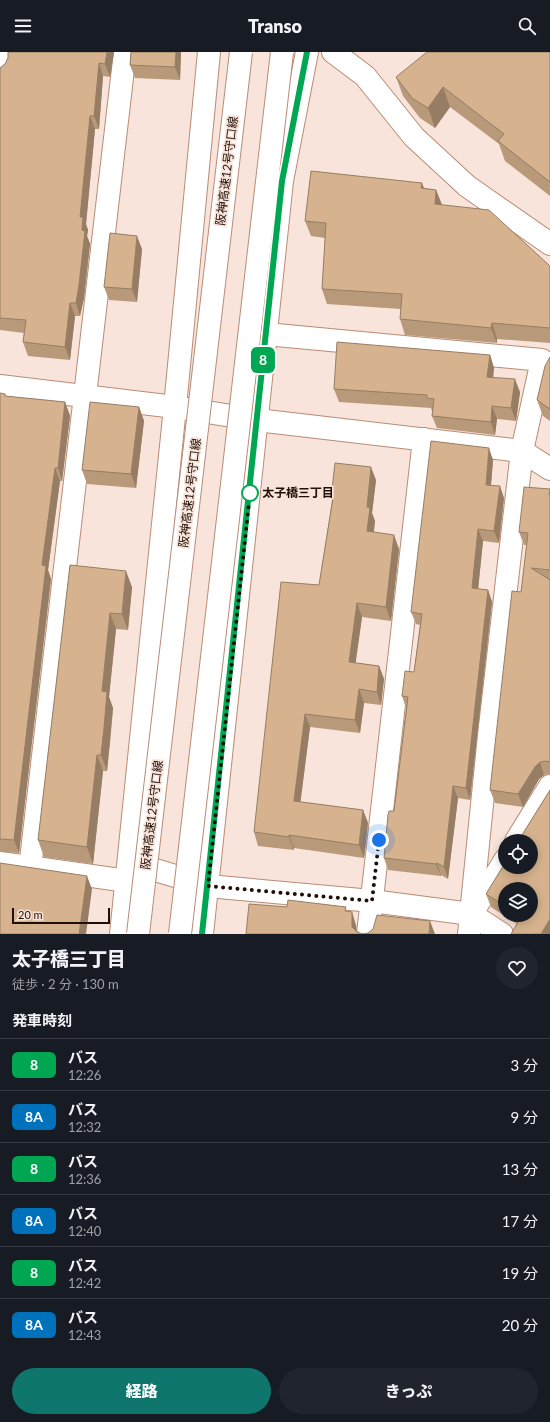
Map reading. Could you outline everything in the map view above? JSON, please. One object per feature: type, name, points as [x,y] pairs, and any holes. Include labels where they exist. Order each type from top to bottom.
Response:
[{"type":"main road","points":[[0,70],[2,52]]},
{"type":"main road","points":[[30,868],[125,52]]},
{"type":"main road","points":[[121,934],[175,407],[209,52]]},
{"type":"main road","name":"阪神高速12号守口線","points":[[138,934],[241,52]]},
{"type":"main road","points":[[180,934],[282,52]]},
{"type":"main road","points":[[202,934],[258,420],[282,181],[307,52]]},
{"type":"main road","points":[[333,52],[365,76],[414,137],[467,186],[550,244]]},
{"type":"main road","points":[[266,334],[542,360],[522,451],[470,924]]},
{"type":"main road","points":[[0,386],[175,407],[258,420],[522,451],[550,469]]},
{"type":"main road","points":[[368,934],[424,439]]},
{"type":"main road","points":[[520,834],[550,786]]},
{"type":"main road","points":[[0,863],[30,868],[128,872],[208,886],[372,901],[470,924],[502,934]]},
{"type":"main road","points":[[470,924],[498,873]]},
{"type":"building","points":[[8,52],[107,52],[105,64],[99,63],[94,116],[90,116],[80,217],[83,217],[82,230],[85,231],[76,303],[70,303],[65,347],[23,342],[26,320],[0,318],[0,68],[5,64],[8,58]]},
{"type":"building","points":[[131,52],[176,52],[175,67],[130,65]]},
{"type":"building","points":[[427,52],[550,52],[550,182],[498,141],[504,134],[443,87],[428,108],[412,98],[396,77]]},
{"type":"building","points":[[311,171],[422,183],[421,188],[436,190],[435,204],[489,210],[550,266],[550,328],[492,323],[491,328],[400,319],[402,294],[322,289],[326,223],[305,221]]},
{"type":"building","points":[[110,233],[137,236],[132,289],[104,287]]},
{"type":"building","points":[[337,342],[490,355],[487,377],[515,379],[511,408],[492,406],[491,422],[432,416],[434,399],[427,398],[427,395],[334,389]]},
{"type":"building","points":[[550,357],[550,409],[537,400],[545,366]]},
{"type":"building","points":[[0,393],[5,394],[5,396],[65,402],[58,468],[55,468],[42,565],[46,566],[14,840],[0,839]]},
{"type":"building","points":[[90,402],[139,407],[131,474],[82,470]]},
{"type":"building","points":[[431,441],[489,448],[486,485],[500,486],[494,531],[478,529],[472,588],[488,590],[466,788],[453,786],[444,867],[437,863],[384,858],[388,815],[389,811],[394,811],[408,697],[402,696],[405,671],[414,672],[422,614],[411,612]]},
{"type":"building","points":[[335,463],[371,467],[367,507],[370,508],[367,531],[394,535],[386,607],[357,603],[349,662],[379,666],[377,692],[359,689],[355,720],[305,714],[294,801],[363,810],[359,845],[289,835],[289,837],[254,832],[281,582],[319,585],[333,498],[331,498]]},
{"type":"building","points":[[524,487],[550,489],[550,570],[531,568],[550,580],[550,762],[540,762],[535,767],[518,794],[490,790],[512,591],[521,592],[528,533],[519,532]]},
{"type":"building","points":[[70,565],[126,571],[122,614],[110,613],[102,691],[107,692],[104,728],[101,755],[97,755],[87,847],[38,840]]},
{"type":"building","points":[[550,790],[550,919],[541,934],[511,934],[518,922],[538,922],[538,882],[498,882],[498,902],[486,894],[498,874],[538,874],[538,834],[523,834]]},
{"type":"building","points":[[0,863],[87,876],[79,934],[0,934]]},
{"type":"building","points":[[288,900],[346,907],[345,911],[352,912],[352,927],[362,934],[246,934],[249,904],[287,907]]},
{"type":"building","points":[[377,915],[430,921],[429,934],[362,934],[368,933],[373,929]]},
{"type":"bus line","name":"8","points":[[202,934],[258,420],[282,181],[307,52]]},
{"type":"place","name":"太子橋三丁目","points":[[250,493]]},
{"type":"route","points":[[250,493],[208,886],[372,901],[379,840]]}]
